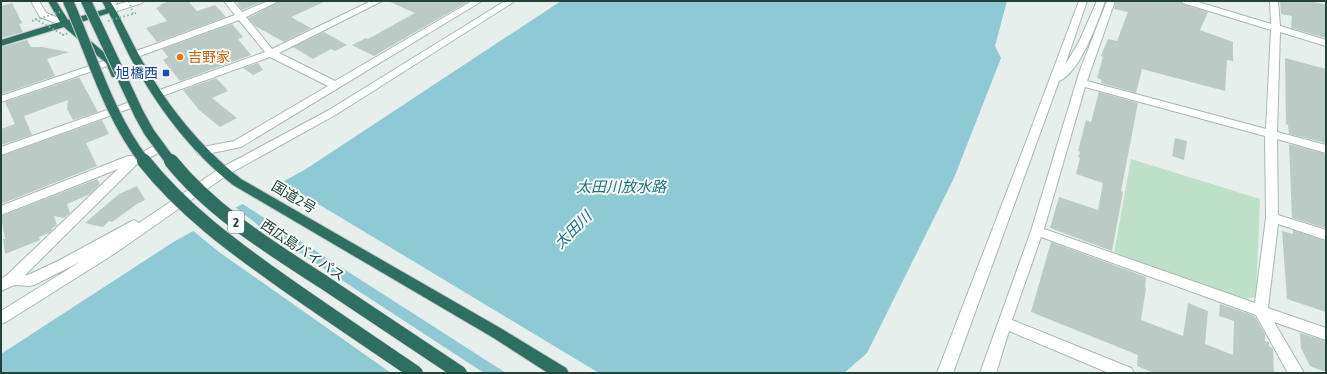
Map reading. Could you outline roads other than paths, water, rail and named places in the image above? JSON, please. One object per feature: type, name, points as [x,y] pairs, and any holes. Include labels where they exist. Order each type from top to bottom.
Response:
[{"type":"highway","points":[[52,1],[66,24]]},
{"type":"highway","name":"2","points":[[68,1],[127,135],[140,157],[160,181],[188,209],[227,242],[416,373]]},
{"type":"highway","name":"西広島バイパス","points":[[86,1],[123,81],[147,128],[161,149],[180,172],[206,198],[244,228],[460,373]]},
{"type":"highway","points":[[1,44],[66,24],[110,4]]},
{"type":"highway","name":"国道2号","points":[[110,4],[134,55],[158,94],[202,151],[223,172],[237,182],[497,333],[561,373]]},
{"type":"highway","name":"2","points":[[66,24],[110,62],[130,105],[156,149],[179,179],[205,205],[290,265],[452,373]]},
{"type":"street","points":[[35,1],[43,15],[66,24]]},
{"type":"street","points":[[110,4],[139,1]]},
{"type":"street","points":[[228,1],[239,17],[271,53],[334,85]]},
{"type":"street","points":[[134,55],[239,17],[275,1]]},
{"type":"street","points":[[158,94],[271,53],[378,1]]},
{"type":"street","points":[[202,151],[237,144],[334,85],[478,1]]},
{"type":"street","points":[[1,318],[109,250],[223,172],[333,112],[511,1]]},
{"type":"street","points":[[945,373],[1083,1]]},
{"type":"street","points":[[1054,81],[1064,73],[1082,45],[1101,1]]},
{"type":"street","points":[[988,373],[1037,231],[1082,83],[1111,1]]},
{"type":"street","points":[[1186,1],[1326,43]]},
{"type":"street","points":[[1274,1],[1276,28],[1271,134],[1272,218],[1261,312],[1296,373]]},
{"type":"street","points":[[1069,40],[1090,27]]},
{"type":"street","points":[[1,99],[110,62]]},
{"type":"street","points":[[1082,83],[1326,149]]},
{"type":"street","points":[[1,151],[130,105]]},
{"type":"street","points":[[1,211],[156,149]]},
{"type":"street","points":[[6,282],[132,162],[156,149]]},
{"type":"street","points":[[6,282],[29,281],[62,265],[133,226],[169,209]]},
{"type":"street","points":[[1272,218],[1326,235]]},
{"type":"street","points":[[1037,231],[1326,334]]},
{"type":"street","points":[[1004,323],[1126,373]]},
{"type":"water","name":"太田川放水路","points":[[561,1],[1007,1],[995,46],[1001,58],[954,178],[867,353],[844,373],[1,373],[1,354],[175,241],[306,169]]},
{"type":"place","name":"吉野家","points":[[180,57]]},
{"type":"place","name":"旭橋西","points":[[166,73]]},
{"type":"water label","name":"太田川","points":[[573,230]]}]
